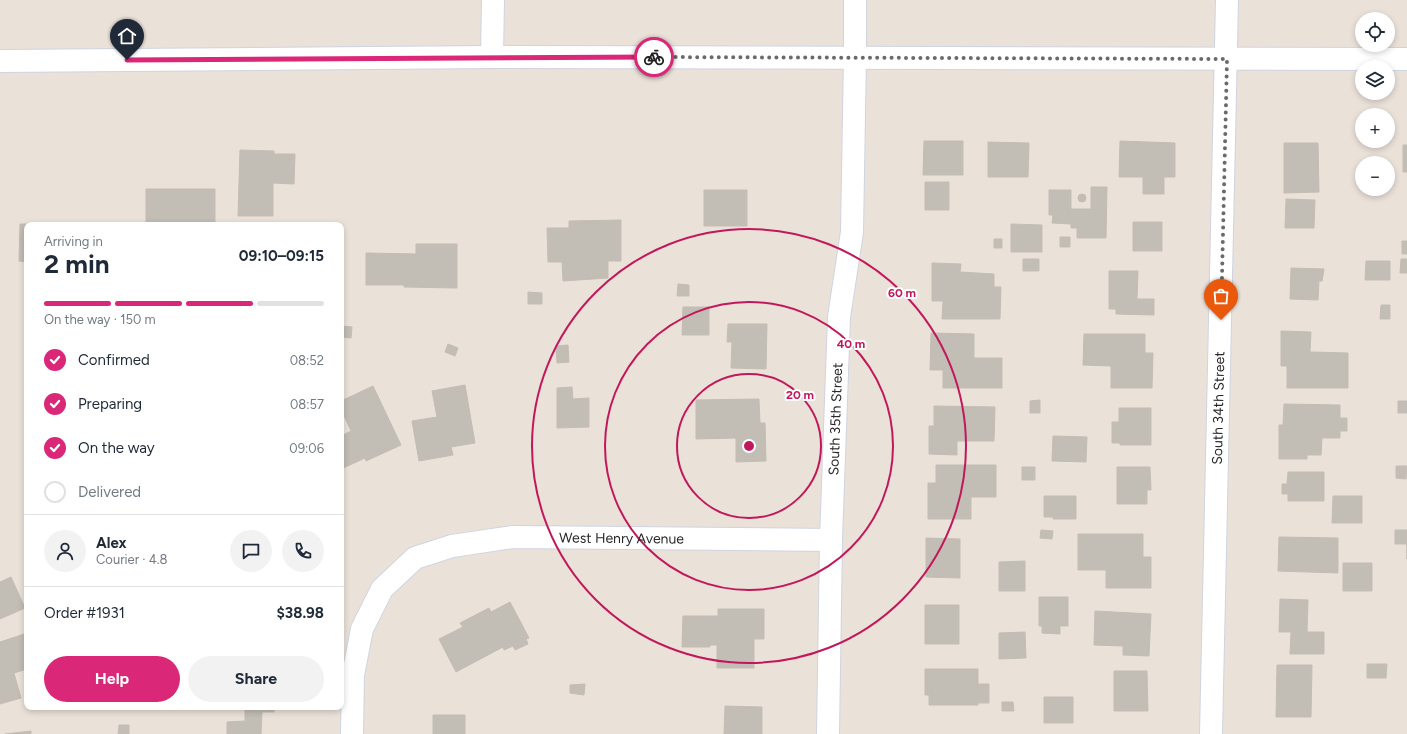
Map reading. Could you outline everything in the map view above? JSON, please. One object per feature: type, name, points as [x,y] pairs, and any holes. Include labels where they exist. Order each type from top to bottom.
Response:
[{"type":"street","points":[[492,57],[493,0]]},
{"type":"street","name":"South 35th Street","points":[[828,734],[831,540],[839,317],[852,232],[855,0]]},
{"type":"street","name":"South 34th Street","points":[[1211,734],[1227,59],[1227,0]]},
{"type":"street","points":[[0,61],[492,57],[1407,59]]},
{"type":"street","name":"West Henry Avenue","points":[[352,734],[352,675],[362,629],[382,589],[415,558],[452,546],[513,537],[831,540]]},
{"type":"building","points":[[924,141],[963,141],[963,175],[923,175]]},
{"type":"building","points":[[1120,141],[1175,143],[1175,177],[1164,177],[1164,194],[1143,194],[1143,177],[1119,177]]},
{"type":"building","points":[[988,142],[1029,143],[1028,177],[988,177]]},
{"type":"building","points":[[1284,143],[1318,143],[1319,192],[1284,193]]},
{"type":"building","points":[[1403,145],[1407,145],[1407,172],[1403,172]]},
{"type":"building","points":[[240,150],[274,151],[274,154],[295,154],[294,184],[273,183],[273,216],[238,216]]},
{"type":"building","points":[[925,182],[949,182],[949,210],[925,210]]},
{"type":"building","points":[[1091,187],[1107,187],[1106,238],[1077,238],[1077,228],[1071,228],[1071,224],[1052,223],[1053,215],[1049,215],[1049,190],[1071,190],[1071,209],[1091,209]]},
{"type":"building","points":[[146,189],[215,189],[215,222],[146,222]]},
{"type":"building","points":[[704,190],[747,190],[747,226],[704,226]]},
{"type":"building","points":[[1080,194],[1084,194],[1086,198],[1084,202],[1080,202],[1078,200],[1078,196]]},
{"type":"building","points":[[1286,199],[1315,200],[1314,228],[1285,228]]},
{"type":"building","points":[[621,220],[621,261],[608,261],[608,278],[563,281],[562,262],[548,262],[547,228],[569,228],[569,221]]},
{"type":"building","points":[[1133,222],[1162,222],[1162,251],[1133,251]]},
{"type":"building","points":[[20,224],[24,224],[24,262],[19,261]]},
{"type":"building","points":[[1011,224],[1042,225],[1042,252],[1011,252]]},
{"type":"building","points":[[1060,237],[1070,237],[1070,247],[1060,247]]},
{"type":"building","points":[[994,239],[1002,239],[1002,248],[994,248]]},
{"type":"building","points":[[1402,241],[1407,241],[1407,254],[1402,254]]},
{"type":"building","points":[[416,244],[457,244],[457,288],[404,287],[404,285],[366,285],[366,253],[416,254]]},
{"type":"building","points":[[1023,259],[1039,259],[1039,271],[1023,271]]},
{"type":"building","points":[[1401,259],[1407,259],[1407,273],[1400,273]]},
{"type":"building","points":[[1366,261],[1390,261],[1390,280],[1365,280]]},
{"type":"building","points":[[932,263],[961,264],[960,272],[994,274],[994,287],[1001,287],[1000,319],[942,319],[943,301],[932,301]]},
{"type":"building","points":[[1291,268],[1324,269],[1322,281],[1319,281],[1318,300],[1290,299]]},
{"type":"building","points":[[1109,271],[1138,271],[1137,299],[1154,299],[1154,315],[1116,314],[1116,309],[1109,309]]},
{"type":"building","points":[[678,284],[689,285],[689,296],[677,296]]},
{"type":"building","points":[[528,292],[542,293],[542,304],[528,304]]},
{"type":"building","points":[[1381,305],[1390,305],[1390,319],[1380,319]]},
{"type":"building","points":[[683,307],[709,307],[709,335],[682,335]]},
{"type":"building","points":[[728,324],[767,324],[766,369],[731,368],[732,342],[727,342]]},
{"type":"building","points":[[344,326],[352,327],[351,338],[344,337]]},
{"type":"building","points":[[1281,331],[1311,332],[1310,352],[1348,353],[1348,388],[1287,388],[1287,366],[1281,366]]},
{"type":"building","points":[[931,333],[974,334],[974,358],[1002,358],[1002,388],[943,388],[943,370],[930,370]]},
{"type":"building","points":[[1084,334],[1145,334],[1145,353],[1153,353],[1152,388],[1111,388],[1111,366],[1083,365]]},
{"type":"building","points":[[448,344],[458,348],[455,356],[445,352]]},
{"type":"building","points":[[568,345],[569,362],[557,363],[556,346]]},
{"type":"building","points":[[465,385],[475,443],[451,447],[453,455],[419,461],[412,421],[437,417],[432,391]]},
{"type":"building","points":[[373,386],[401,445],[366,461],[365,458],[344,468],[344,434],[351,431],[344,416],[344,400]]},
{"type":"building","points":[[572,387],[573,399],[589,398],[589,427],[557,428],[557,388]]},
{"type":"building","points":[[759,399],[760,423],[765,423],[766,461],[736,462],[736,438],[696,439],[696,400]]},
{"type":"building","points":[[1040,400],[1040,413],[1030,413],[1030,401]]},
{"type":"building","points":[[1398,401],[1407,401],[1407,413],[1398,413]]},
{"type":"building","points":[[1284,404],[1340,405],[1340,418],[1347,418],[1347,431],[1340,431],[1340,438],[1322,438],[1321,455],[1307,455],[1307,459],[1279,459],[1279,425],[1283,425]]},
{"type":"building","points":[[934,406],[995,407],[994,441],[957,441],[957,455],[929,454],[929,426],[934,426]]},
{"type":"building","points":[[1119,408],[1151,408],[1151,445],[1120,445],[1120,443],[1112,443],[1112,422],[1119,422]]},
{"type":"building","points":[[1053,436],[1087,437],[1086,462],[1052,461]]},
{"type":"building","points":[[936,465],[996,465],[996,497],[971,497],[971,519],[928,519],[928,483],[936,483]]},
{"type":"building","points":[[1396,466],[1407,466],[1406,479],[1396,478]]},
{"type":"building","points":[[1022,467],[1035,467],[1035,480],[1022,480]]},
{"type":"building","points":[[1117,467],[1150,467],[1151,490],[1147,490],[1147,504],[1117,504]]},
{"type":"building","points":[[1288,472],[1324,472],[1324,501],[1288,501],[1288,494],[1282,494],[1282,484],[1287,484]]},
{"type":"building","points":[[1044,496],[1076,496],[1076,519],[1053,519],[1053,517],[1044,517]]},
{"type":"building","points":[[1333,496],[1362,496],[1362,523],[1332,523]]},
{"type":"building","points":[[1041,530],[1053,531],[1052,539],[1040,538]]},
{"type":"building","points":[[1395,530],[1407,530],[1407,544],[1395,544]]},
{"type":"building","points":[[1078,534],[1143,534],[1143,557],[1151,557],[1151,588],[1106,588],[1106,570],[1078,570]]},
{"type":"building","points":[[1279,537],[1338,538],[1338,573],[1278,571]]},
{"type":"building","points":[[926,538],[960,539],[960,578],[926,577]]},
{"type":"building","points":[[1025,561],[1025,591],[999,591],[999,562]]},
{"type":"building","points":[[1343,563],[1372,563],[1372,591],[1343,591]]},
{"type":"building","points":[[11,577],[24,608],[0,619],[0,582]]},
{"type":"building","points":[[1039,597],[1068,597],[1068,626],[1060,626],[1060,634],[1042,633],[1042,626],[1039,626]]},
{"type":"building","points":[[1280,599],[1308,600],[1307,632],[1324,632],[1324,654],[1290,654],[1291,632],[1279,632]]},
{"type":"building","points":[[510,602],[529,638],[526,639],[528,644],[515,650],[513,646],[504,650],[503,647],[456,672],[439,639],[463,627],[460,623],[489,608],[491,612]]},
{"type":"building","points":[[925,605],[959,605],[959,644],[925,644]]},
{"type":"building","points":[[718,609],[764,609],[764,639],[754,639],[754,668],[717,668],[717,645],[710,645],[710,647],[682,647],[683,616],[718,616]]},
{"type":"building","points":[[1095,611],[1151,614],[1149,656],[1123,655],[1123,646],[1094,645]]},
{"type":"building","points":[[1025,632],[1026,658],[999,659],[999,633]]},
{"type":"building","points":[[24,634],[24,670],[14,673],[21,698],[0,704],[0,642]]},
{"type":"building","points":[[1367,664],[1387,664],[1386,678],[1367,678]]},
{"type":"building","points":[[1277,665],[1312,665],[1311,717],[1276,717]]},
{"type":"building","points":[[925,669],[978,669],[978,684],[989,684],[989,703],[978,703],[978,705],[929,705],[929,695],[925,695]]},
{"type":"building","points":[[1114,671],[1147,671],[1148,711],[1114,711]]},
{"type":"building","points":[[585,684],[584,695],[570,693],[570,685]]},
{"type":"building","points":[[1044,697],[1073,697],[1073,723],[1044,723]]},
{"type":"building","points":[[1002,702],[1013,702],[1014,711],[1002,711]]},
{"type":"building","points":[[725,706],[762,707],[762,734],[724,734]]},
{"type":"building","points":[[245,710],[274,710],[274,712],[262,712],[261,734],[227,734],[227,722],[245,721]]},
{"type":"building","points":[[433,715],[465,715],[465,734],[433,734]]},
{"type":"building","points":[[119,725],[129,725],[129,734],[118,734]]},
{"type":"building","points":[[31,731],[31,734],[5,734]]},
{"type":"way so far","points":[[654,57],[1227,59],[1221,320]]},
{"type":"route","points":[[127,60],[654,57]]}]
